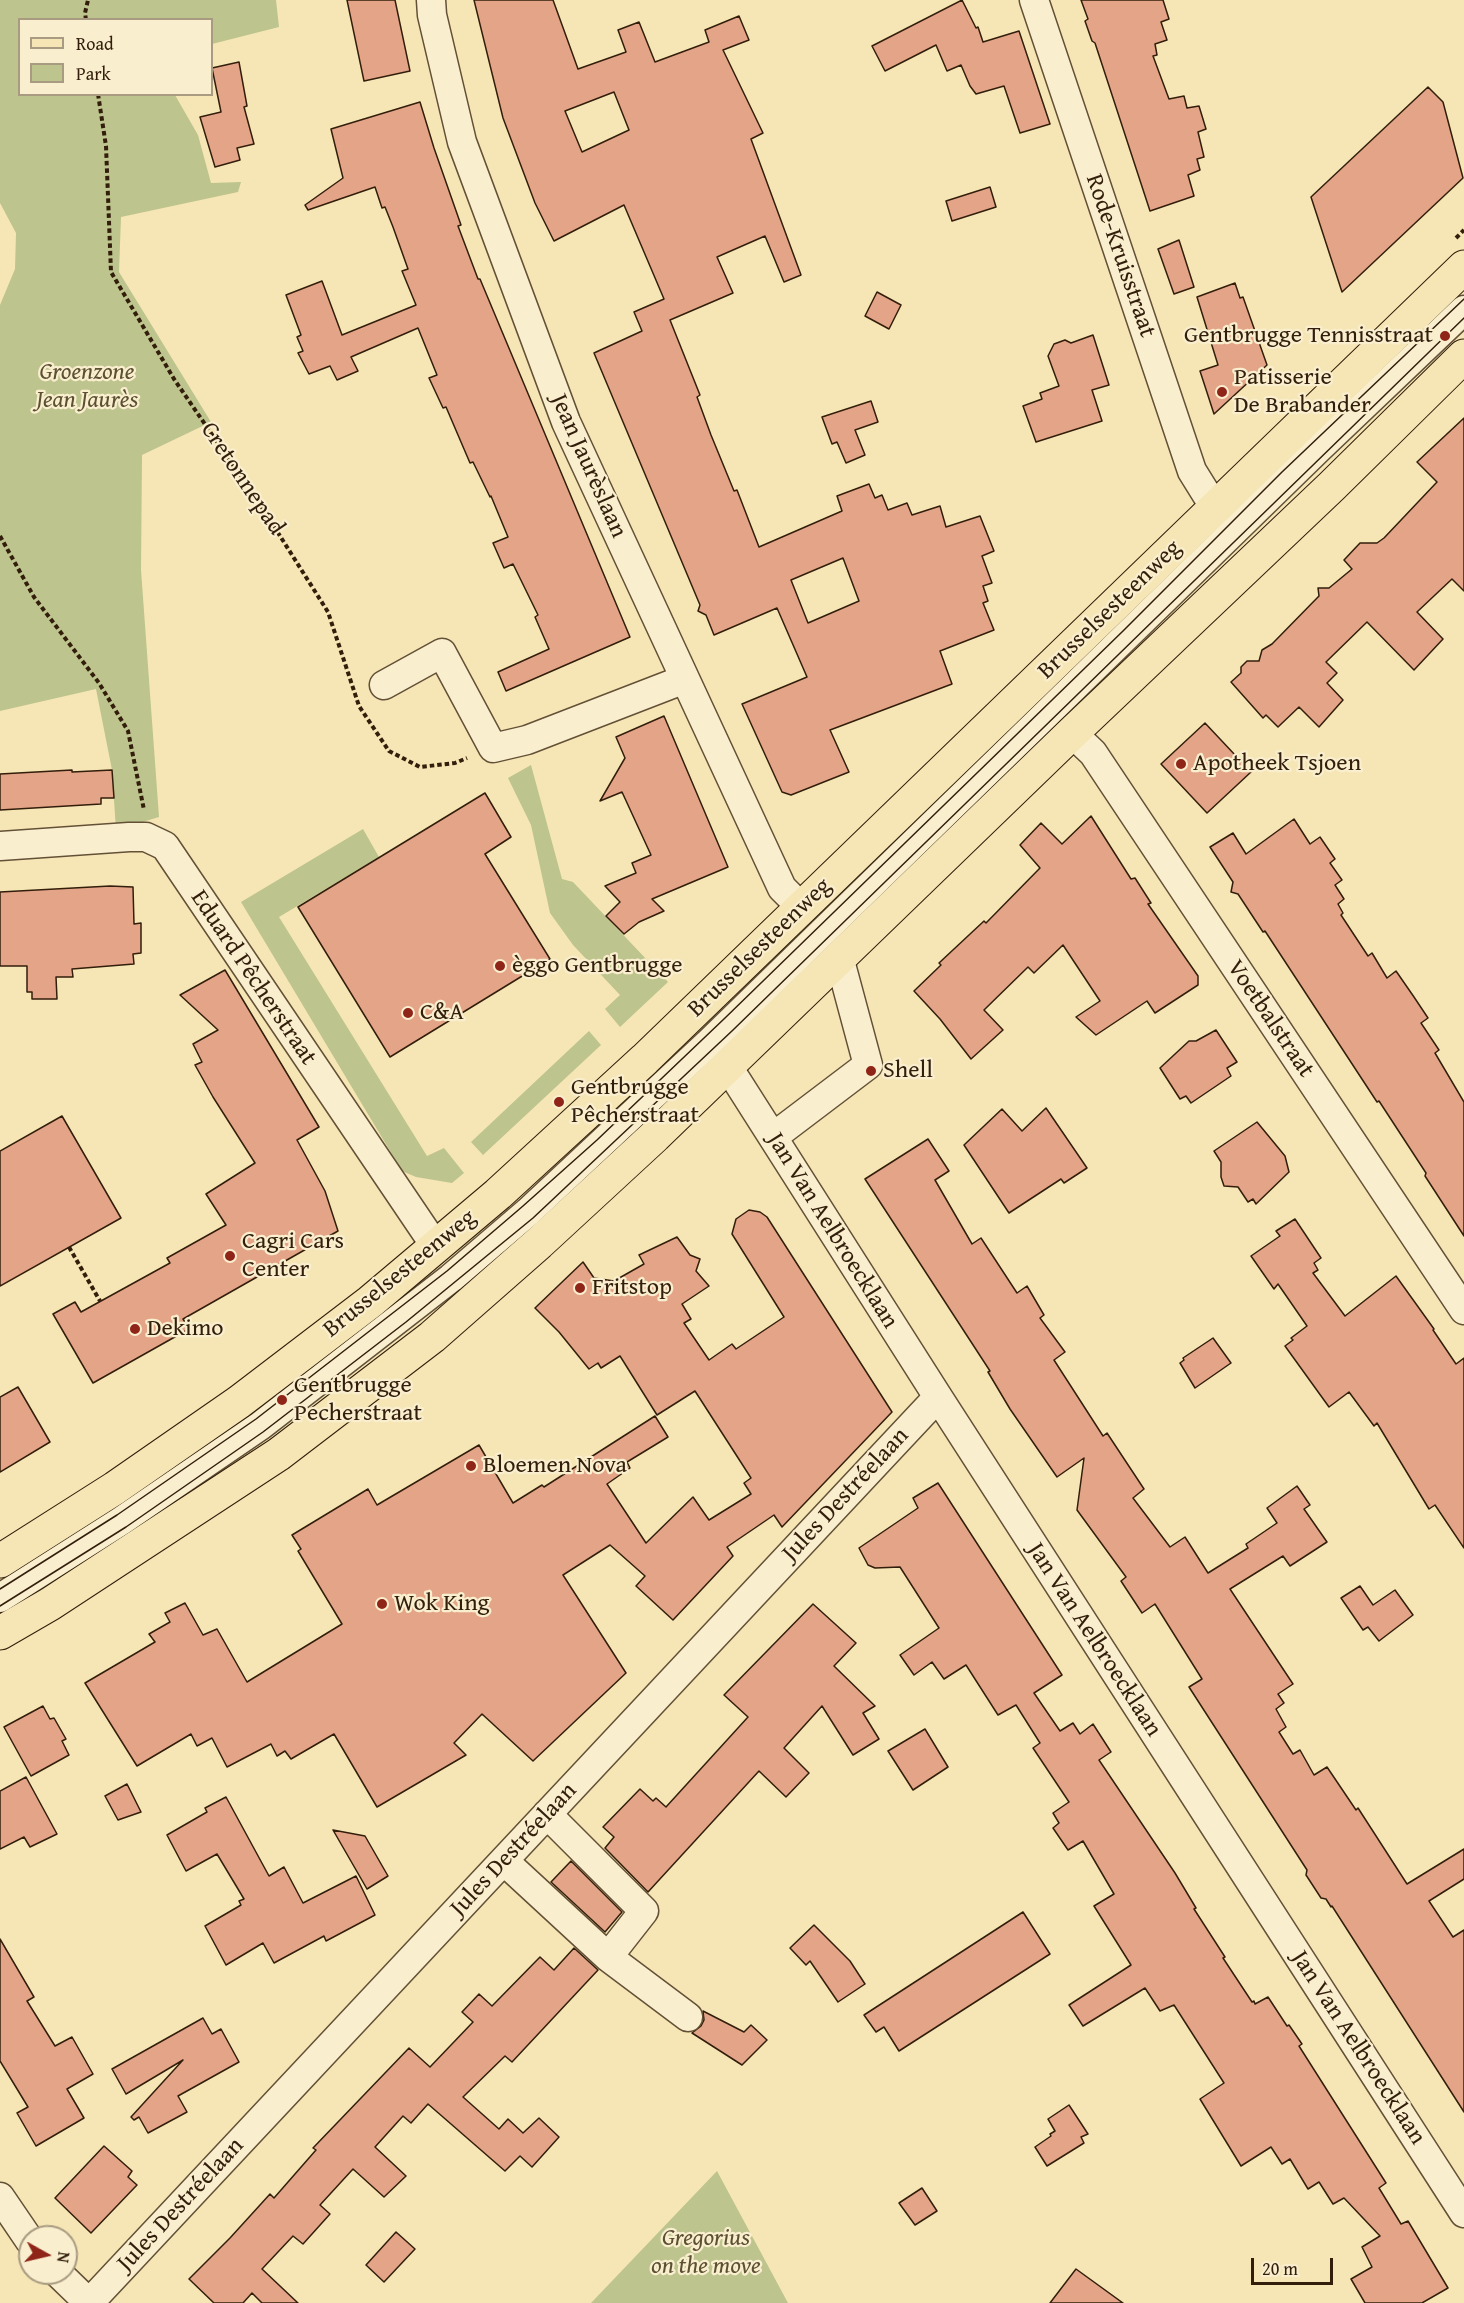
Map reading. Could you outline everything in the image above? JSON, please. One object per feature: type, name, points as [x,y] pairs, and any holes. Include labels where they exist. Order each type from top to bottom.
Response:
[{"type":"main road","name":"Brusselsesteenweg","points":[[0,1561],[115,1488],[239,1402],[370,1302],[515,1178],[692,1014],[1464,267]]},
{"type":"main road","points":[[0,1633],[50,1605],[270,1460],[432,1336],[539,1243],[719,1053],[839,957],[1464,356]]},
{"type":"street","name":"Jean Jaurèslaan","points":[[431,0],[432,15],[462,142],[561,411],[782,888],[802,908]]},
{"type":"street","name":"Rode-Kruisstraat","points":[[1034,0],[1192,471],[1215,508]]},
{"type":"street","points":[[0,1598],[121,1521],[261,1426],[335,1370],[451,1278],[719,1053],[1464,309]]},
{"type":"street","points":[[384,685],[442,653],[493,748],[527,740],[685,679]]},
{"type":"street","name":"Voetbalstraat","points":[[1072,733],[1093,753],[1464,1310]]},
{"type":"street","points":[[0,846],[146,837]]},
{"type":"street","name":"Eduard Pêcherstraat","points":[[146,837],[165,846],[436,1247]]},
{"type":"street","points":[[773,1137],[868,1065],[839,957]]},
{"type":"street","name":"Jan Van Aelbroecklaan","points":[[692,1014],[1464,2213]]},
{"type":"street","name":"Jules Destréelaan","points":[[70,2285],[89,2303],[938,1397]]},
{"type":"street","points":[[547,1814],[644,1911],[609,1957]]},
{"type":"street","points":[[504,1861],[609,1957],[688,2017]]},
{"type":"street","points":[[0,2197],[19,2225]]},
{"type":"path","points":[[86,18],[88,0]]},
{"type":"path","name":"Cretonnepad","points":[[98,96],[106,146],[111,272],[174,379],[263,509],[328,612],[359,706],[389,751],[420,767],[455,763],[493,748]]},
{"type":"path","points":[[0,536],[34,597],[99,682],[128,731],[144,800],[146,837]]},
{"type":"path","points":[[69,1247],[100,1301]]},
{"type":"green space","name":"Groenzone Jean Jaurès","points":[[0,0],[276,0],[279,27],[213,44],[213,18],[18,18],[18,96],[176,96],[198,135],[211,183],[241,182],[238,192],[121,217],[119,272],[211,422],[142,455],[141,570],[159,817],[116,830],[112,770],[96,689],[0,711],[0,305],[15,269],[16,233],[0,203]]},
{"type":"green space","points":[[531,765],[562,879],[573,882],[668,982],[620,1027],[605,1009],[620,995],[573,945],[550,913],[531,825],[508,778]]},
{"type":"green space","points":[[363,829],[379,857],[279,917],[427,1156],[444,1148],[464,1173],[452,1183],[416,1177],[402,1171],[241,902]]},
{"type":"green space","points":[[589,1031],[601,1045],[483,1155],[471,1142]]},
{"type":"green space","name":"Gregorius on the move","points":[[717,2171],[788,2303],[591,2303]]},
{"type":"building","points":[[347,0],[395,0],[410,71],[364,81]]},
{"type":"building","points":[[474,0],[553,0],[578,69],[626,52],[618,30],[639,22],[655,62],[709,42],[705,30],[739,16],[749,40],[723,50],[763,133],[751,139],[801,275],[784,282],[765,236],[717,257],[733,293],[670,320],[700,395],[697,397],[711,435],[734,491],[737,490],[759,547],[842,511],[837,496],[869,484],[875,498],[882,495],[888,510],[907,503],[912,515],[940,506],[946,527],[980,516],[994,551],[982,556],[992,583],[983,586],[988,601],[983,603],[994,630],[940,651],[952,684],[830,730],[849,772],[791,795],[782,792],[742,704],[807,677],[777,608],[714,635],[706,615],[698,611],[700,605],[594,353],[642,331],[634,312],[664,299],[624,205],[554,241],[535,203],[503,118]],"holes":[[[614,92],[629,130],[582,152],[565,111]],[[843,558],[859,601],[808,623],[791,580]]]},
{"type":"building","points":[[962,0],[976,28],[978,27],[983,42],[1019,31],[1050,124],[1020,133],[1004,86],[976,94],[961,65],[947,71],[936,45],[885,71],[872,46]]},
{"type":"building","points":[[1081,0],[1163,0],[1169,19],[1161,22],[1167,40],[1155,44],[1157,55],[1153,56],[1169,99],[1184,96],[1187,108],[1199,106],[1206,129],[1198,132],[1204,157],[1197,159],[1200,170],[1188,175],[1194,196],[1150,211],[1095,43],[1092,41],[1085,21],[1088,19]]},
{"type":"building","points":[[239,62],[247,106],[244,107],[254,144],[237,148],[240,160],[215,167],[200,117],[221,112],[213,68]]},
{"type":"building","points":[[1428,87],[1443,102],[1463,178],[1342,292],[1311,197]]},
{"type":"building","points":[[420,102],[461,225],[458,226],[478,279],[480,279],[630,637],[506,691],[498,672],[549,649],[535,617],[538,615],[513,564],[504,568],[493,543],[508,537],[491,496],[473,462],[470,463],[446,407],[443,408],[429,378],[437,375],[418,328],[351,357],[358,371],[337,380],[330,366],[309,374],[298,353],[303,351],[297,337],[301,335],[286,295],[322,281],[342,335],[416,305],[402,271],[408,269],[385,207],[382,208],[375,187],[308,210],[305,205],[343,178],[331,129]]},
{"type":"building","points":[[990,187],[996,207],[952,221],[946,201]]},
{"type":"building","points":[[1179,240],[1194,287],[1174,294],[1158,249]]},
{"type":"building","points":[[1235,283],[1240,298],[1243,297],[1267,365],[1214,414],[1200,371],[1218,365],[1197,297]]},
{"type":"building","points":[[877,292],[901,305],[889,329],[865,316]]},
{"type":"building","points":[[1093,335],[1109,385],[1092,390],[1102,421],[1036,442],[1023,406],[1042,399],[1040,393],[1059,386],[1048,356],[1054,344],[1065,340],[1071,343]]},
{"type":"building","points":[[871,401],[878,422],[855,430],[865,455],[846,463],[837,442],[832,444],[822,417]]},
{"type":"building","points":[[1464,418],[1464,591],[1452,579],[1417,612],[1443,639],[1414,670],[1367,622],[1326,662],[1337,673],[1327,683],[1343,700],[1319,727],[1299,707],[1278,727],[1266,715],[1263,718],[1231,682],[1241,673],[1241,667],[1247,661],[1259,661],[1262,650],[1272,644],[1319,596],[1318,588],[1329,588],[1352,569],[1344,560],[1360,543],[1377,543],[1384,538],[1437,482],[1417,462]]},
{"type":"building","points":[[664,716],[728,867],[652,899],[664,911],[639,922],[624,934],[606,916],[620,902],[605,886],[636,873],[632,863],[651,855],[622,792],[600,801],[625,758],[616,737]]},
{"type":"building","points":[[1205,723],[1251,772],[1207,813],[1161,764]]},
{"type":"building","points":[[72,770],[72,772],[112,770],[114,798],[101,798],[101,804],[0,810],[0,774]]},
{"type":"building","points":[[485,793],[511,837],[485,854],[550,959],[390,1057],[298,907]]},
{"type":"building","points":[[1091,816],[1131,879],[1135,878],[1151,903],[1148,904],[1198,976],[1198,985],[1155,1013],[1147,1001],[1096,1035],[1076,1017],[1100,1001],[1063,945],[1034,973],[1028,967],[984,1010],[1003,1030],[971,1059],[940,1019],[914,991],[941,965],[939,963],[984,921],[986,923],[1040,868],[1020,845],[1041,823],[1062,844]]},
{"type":"building","points":[[1294,819],[1310,844],[1320,837],[1335,859],[1330,863],[1342,880],[1335,885],[1344,899],[1338,904],[1343,913],[1341,915],[1368,956],[1372,953],[1387,978],[1396,971],[1428,1018],[1421,1023],[1439,1050],[1435,1053],[1464,1102],[1464,1236],[1425,1176],[1426,1173],[1265,931],[1263,932],[1238,894],[1231,892],[1233,882],[1210,847],[1233,833],[1246,854]]},
{"type":"building","points":[[110,886],[133,887],[134,924],[141,923],[141,953],[133,954],[134,964],[72,969],[73,977],[56,977],[57,999],[32,999],[32,992],[27,992],[27,966],[0,966],[0,892]]},
{"type":"building","points":[[225,970],[319,1127],[297,1140],[325,1191],[338,1231],[183,1319],[189,1329],[93,1383],[53,1314],[75,1302],[81,1312],[170,1263],[167,1258],[226,1225],[206,1194],[255,1163],[195,1065],[202,1062],[193,1044],[218,1030],[180,995]]},
{"type":"building","points":[[1216,1030],[1237,1062],[1227,1068],[1231,1076],[1191,1103],[1186,1096],[1180,1099],[1160,1068],[1189,1041],[1196,1041]]},
{"type":"building","points":[[1046,1108],[1087,1168],[1064,1183],[1061,1179],[1009,1213],[964,1145],[1002,1109],[1022,1131]]},
{"type":"building","points":[[62,1116],[121,1218],[0,1286],[0,1151]]},
{"type":"building","points":[[1257,1122],[1285,1156],[1289,1172],[1256,1204],[1253,1199],[1248,1202],[1238,1187],[1224,1186],[1221,1177],[1221,1162],[1214,1151]]},
{"type":"building","points":[[928,1139],[949,1171],[935,1180],[972,1244],[981,1238],[1017,1293],[1027,1286],[1044,1315],[1040,1318],[1065,1352],[1054,1360],[1103,1436],[1107,1433],[1144,1489],[1133,1498],[1170,1547],[1185,1537],[1208,1573],[1248,1548],[1246,1544],[1277,1523],[1267,1508],[1297,1486],[1310,1505],[1304,1509],[1327,1542],[1290,1566],[1283,1556],[1230,1589],[1293,1684],[1278,1694],[1284,1703],[1276,1709],[1286,1727],[1279,1732],[1293,1754],[1300,1750],[1314,1775],[1327,1767],[1356,1810],[1358,1808],[1407,1884],[1464,1849],[1464,1879],[1429,1901],[1453,1937],[1464,1930],[1464,2112],[1332,1906],[1326,1899],[1321,1898],[1306,1875],[1307,1870],[1189,1687],[1202,1679],[1155,1604],[1142,1613],[1121,1581],[1126,1577],[1077,1510],[1084,1458],[1057,1477],[1010,1409],[988,1372],[990,1371],[865,1179]]},
{"type":"building","points":[[749,1210],[760,1212],[767,1217],[892,1412],[782,1527],[774,1515],[727,1547],[733,1556],[673,1620],[636,1586],[645,1576],[610,1545],[563,1575],[626,1673],[533,1761],[482,1714],[454,1743],[466,1755],[377,1807],[334,1734],[291,1759],[285,1751],[277,1756],[271,1744],[227,1767],[212,1738],[197,1746],[191,1734],[137,1766],[85,1683],[155,1642],[149,1634],[170,1622],[165,1613],[185,1603],[203,1635],[217,1629],[247,1682],[342,1624],[298,1551],[301,1549],[292,1535],[368,1489],[377,1505],[479,1445],[513,1503],[542,1485],[544,1487],[655,1416],[668,1437],[627,1462],[630,1468],[607,1484],[646,1543],[693,1497],[709,1520],[751,1494],[744,1483],[751,1478],[695,1391],[657,1415],[620,1356],[601,1368],[598,1363],[589,1369],[559,1332],[535,1308],[583,1262],[594,1278],[614,1281],[644,1264],[639,1255],[677,1237],[690,1255],[700,1259],[696,1271],[709,1286],[682,1304],[691,1319],[684,1323],[709,1360],[732,1344],[736,1349],[784,1317],[732,1234],[736,1219]]},
{"type":"building","points":[[1295,1219],[1321,1258],[1314,1263],[1318,1270],[1313,1273],[1345,1316],[1396,1276],[1456,1364],[1464,1358],[1464,1548],[1435,1505],[1429,1509],[1377,1423],[1374,1426],[1349,1392],[1329,1407],[1285,1346],[1293,1340],[1291,1338],[1307,1326],[1278,1284],[1274,1289],[1251,1256],[1280,1236],[1276,1231]]},
{"type":"building","points":[[1213,1338],[1231,1363],[1195,1388],[1180,1363],[1184,1360],[1183,1358]]},
{"type":"building","points":[[18,1387],[50,1442],[0,1472],[0,1397]]},
{"type":"building","points":[[938,1483],[1062,1675],[1034,1693],[1060,1731],[1073,1723],[1080,1734],[1093,1724],[1111,1752],[1099,1760],[1175,1873],[1196,1908],[1194,1909],[1225,1957],[1223,1958],[1252,2002],[1254,2001],[1255,2004],[1268,1997],[1302,2044],[1299,2046],[1386,2183],[1379,2188],[1401,2224],[1408,2221],[1448,2288],[1422,2303],[1365,2303],[1351,2279],[1372,2267],[1362,2247],[1380,2236],[1344,2198],[1333,2204],[1319,2182],[1308,2189],[1290,2159],[1282,2164],[1271,2147],[1241,2166],[1200,2099],[1224,2083],[1174,2005],[1160,2011],[1145,1988],[1083,2026],[1069,2005],[1131,1965],[1094,1906],[1114,1894],[1083,1841],[1068,1850],[1053,1828],[1059,1823],[1053,1813],[1069,1802],[1033,1748],[1040,1743],[1016,1705],[998,1715],[966,1665],[944,1679],[932,1662],[914,1675],[900,1655],[939,1628],[900,1567],[875,1568],[868,1565],[859,1548],[918,1508],[913,1498]]},
{"type":"building","points":[[1360,1586],[1373,1605],[1395,1590],[1413,1615],[1379,1641],[1368,1627],[1363,1630],[1341,1598]]},
{"type":"building","points":[[813,1604],[856,1643],[834,1666],[875,1706],[863,1713],[879,1739],[853,1755],[822,1706],[784,1748],[809,1773],[786,1797],[759,1771],[648,1892],[605,1848],[614,1837],[603,1827],[640,1789],[653,1801],[656,1798],[666,1807],[748,1717],[724,1695]]},
{"type":"building","points":[[43,1706],[50,1719],[54,1718],[66,1739],[62,1741],[69,1755],[31,1776],[4,1727]]},
{"type":"building","points":[[925,1729],[948,1767],[913,1790],[888,1751]]},
{"type":"building","points":[[26,1777],[57,1834],[30,1847],[24,1837],[0,1849],[0,1791]]},
{"type":"building","points":[[127,1784],[141,1812],[118,1820],[105,1796]]},
{"type":"building","points":[[226,1797],[269,1876],[284,1867],[303,1903],[356,1876],[375,1915],[326,1941],[324,1936],[274,1963],[263,1943],[226,1965],[205,1926],[241,1905],[239,1901],[244,1899],[217,1854],[186,1871],[167,1835],[207,1812],[205,1808]]},
{"type":"building","points":[[333,1830],[365,1836],[388,1876],[367,1889]]},
{"type":"building","points":[[571,1861],[622,1912],[605,1932],[551,1882]]},
{"type":"building","points":[[1023,1912],[1050,1954],[899,2051],[884,2027],[876,2032],[864,2015]]},
{"type":"building","points":[[814,1925],[850,1961],[865,1984],[838,2002],[810,1961],[806,1965],[790,1948]]},
{"type":"building","points":[[0,1939],[34,1997],[27,2001],[55,2046],[72,2037],[93,2074],[67,2089],[84,2118],[36,2146],[17,2113],[28,2107],[0,2061]]},
{"type":"building","points":[[574,1948],[598,1970],[512,2062],[505,2056],[463,2097],[499,2129],[508,2119],[523,2133],[539,2118],[559,2137],[532,2167],[520,2156],[505,2171],[428,2104],[411,2123],[403,2116],[375,2147],[406,2176],[384,2197],[353,2169],[320,2205],[330,2214],[303,2244],[293,2236],[262,2269],[298,2303],[262,2303],[252,2293],[243,2303],[214,2303],[189,2279],[270,2194],[274,2198],[316,2150],[313,2148],[409,2048],[430,2067],[473,2022],[462,2012],[479,1994],[492,2006],[540,1957],[554,1970]]},
{"type":"building","points":[[703,2011],[744,2032],[751,2025],[767,2040],[742,2065],[692,2033],[701,2026],[704,2020]]},
{"type":"building","points":[[203,2018],[212,2034],[221,2029],[239,2062],[178,2096],[187,2112],[148,2133],[139,2117],[134,2120],[131,2117],[183,2060],[126,2094],[112,2069]]},
{"type":"building","points":[[1069,2105],[1088,2134],[1081,2137],[1084,2143],[1047,2166],[1035,2147],[1055,2131],[1048,2119]]},
{"type":"building","points":[[104,2146],[132,2171],[128,2177],[137,2185],[91,2233],[55,2198]]},
{"type":"building","points":[[922,2188],[937,2211],[915,2225],[899,2203]]},
{"type":"building","points":[[396,2232],[415,2249],[384,2282],[366,2265]]},
{"type":"building","points":[[1076,2269],[1123,2303],[1050,2303]]},
{"type":"tram line","points":[[0,1589],[117,1515],[256,1419],[447,1271],[523,1206],[597,1140],[725,1018],[1123,631],[1282,472],[1464,299]]},
{"type":"tram line","points":[[0,1606],[126,1527],[263,1432],[406,1322],[533,1218],[733,1030],[1464,318]]},
{"type":"place","name":"Gentbrugge Tennisstraat","points":[[1445,336]]},
{"type":"place","name":"Patisserie De Brabander","points":[[1222,392]]},
{"type":"place","name":"Apotheek Tsjoen","points":[[1181,764]]},
{"type":"place","name":"èggo Gentbrugge","points":[[500,966]]},
{"type":"place","name":"C&A","points":[[408,1013]]},
{"type":"place","name":"Shell","points":[[871,1071]]},
{"type":"place","name":"Gentbrugge Pêcherstraat","points":[[559,1102]]},
{"type":"place","name":"Cagri Cars Center","points":[[230,1256]]},
{"type":"place","name":"Fritstop","points":[[580,1288]]},
{"type":"place","name":"Dekimo","points":[[135,1329]]},
{"type":"place","name":"Gentbrugge Pecherstraat","points":[[282,1400]]},
{"type":"place","name":"Bloemen Nova","points":[[471,1466]]},
{"type":"place","name":"Wok King","points":[[382,1604]]}]
